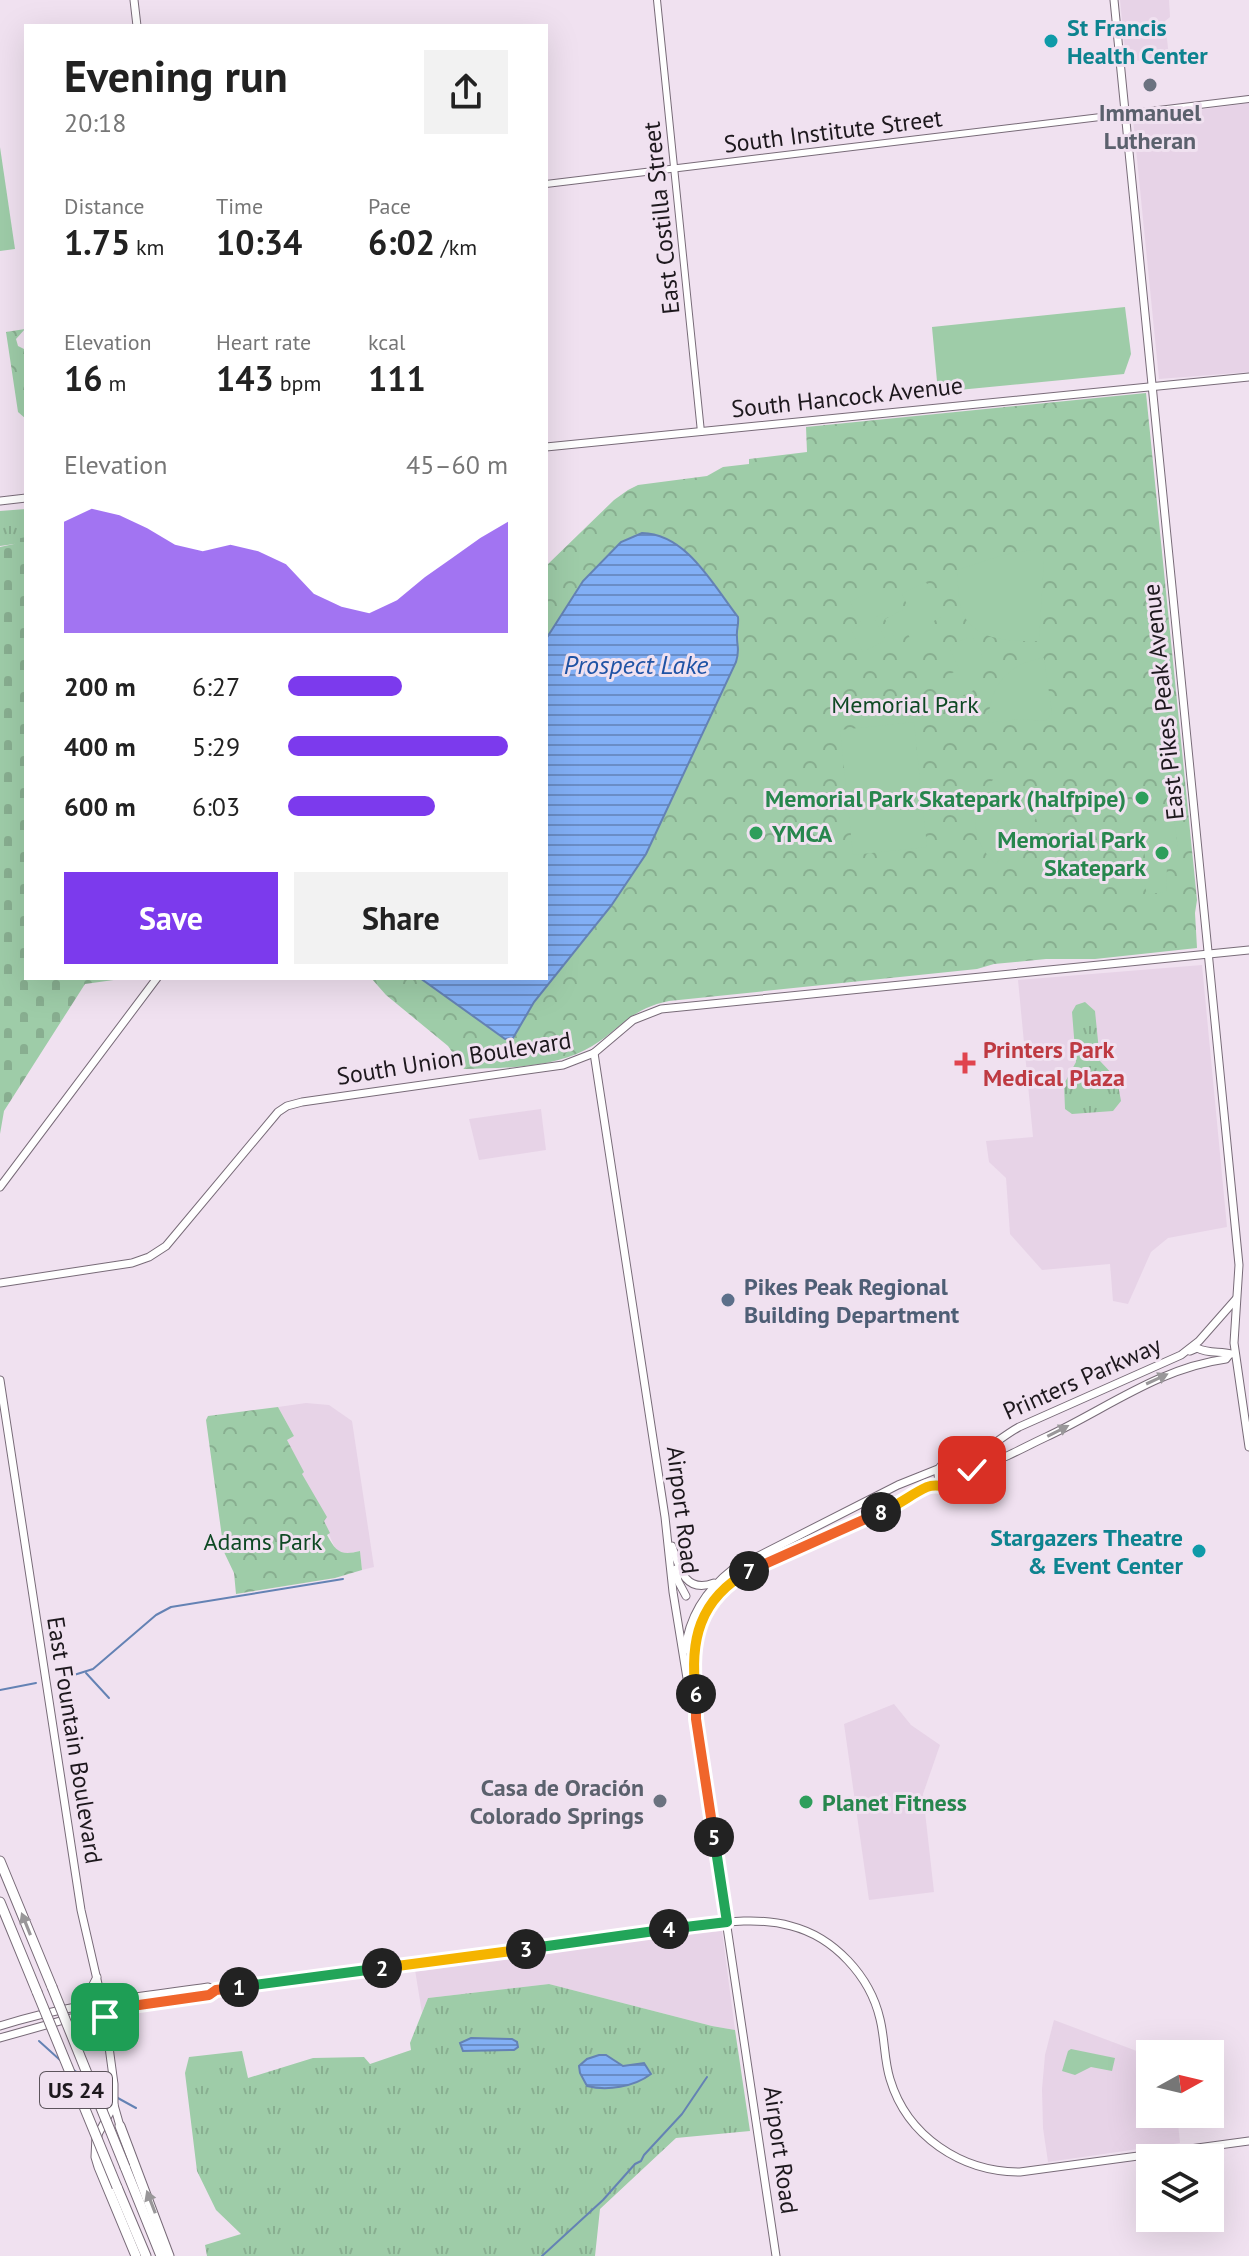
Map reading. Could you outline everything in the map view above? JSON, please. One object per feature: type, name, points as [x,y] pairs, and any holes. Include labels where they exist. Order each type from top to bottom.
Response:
[{"type":"highway","name":"US 24","points":[[0,1861],[161,2256]]},
{"type":"highway","name":"US 24","points":[[0,1902],[146,2256]]},
{"type":"highway","points":[[116,2128],[169,2256]]},
{"type":"highway","points":[[97,2136],[99,2167],[136,2256]]},
{"type":"main road","points":[[134,0],[137,24]]},
{"type":"main road","name":"East Pikes Peak Avenue","points":[[1114,0],[1239,1265],[1232,1354],[1249,1447]]},
{"type":"main road","name":"South Hancock Avenue","points":[[548,447],[1249,377]]},
{"type":"main road","points":[[0,501],[24,498]]},
{"type":"main road","name":"South Union Boulevard","points":[[0,1283],[132,1263],[149,1257],[166,1246],[268,1124],[287,1106],[563,1065],[594,1053],[633,1020],[661,1009],[1249,950]]},
{"type":"main road","points":[[0,1187],[155,980]]},
{"type":"main road","name":"Airport Road","points":[[594,1053],[776,2256]]},
{"type":"main road","name":"Printers Parkway","points":[[1181,1355],[1199,1341],[1238,1297]]},
{"type":"main road","name":"Printers Parkway","points":[[959,1463],[971,1459],[995,1440],[1019,1427],[1197,1348],[1210,1353],[1232,1354]]},
{"type":"main road","name":"Printers Parkway","points":[[962,1479],[981,1464],[1049,1436],[1161,1377],[1190,1365],[1226,1359],[1232,1354]]},
{"type":"main road","name":"East Fountain Boulevard","points":[[0,1380],[81,1910],[103,2006],[114,2084],[112,2107],[116,2128]]},
{"type":"main road","points":[[673,1551],[686,1580],[702,1587],[716,1583],[744,1563],[952,1460],[959,1463],[962,1479],[949,1487],[942,1483],[937,1474],[940,1466]]},
{"type":"main road","points":[[696,1719],[693,1651],[704,1607],[745,1573],[890,1509],[927,1487],[942,1483]]},
{"type":"main road","points":[[667,1531],[678,1581],[686,1596]]},
{"type":"main road","points":[[684,1662],[689,1630],[716,1583]]},
{"type":"main road","points":[[673,1586],[704,1607]]},
{"type":"main road","points":[[0,2026],[103,2006],[209,1995],[216,1990],[727,1922],[762,1921],[792,1926],[819,1937],[848,1961],[862,1978],[877,2008],[888,2072],[901,2106],[929,2140],[966,2162],[998,2171],[1029,2172],[1249,2141]]},
{"type":"main road","points":[[0,2038],[72,2012],[87,1996],[98,1977]]},
{"type":"main road","points":[[72,2012],[90,2020],[107,2035]]},
{"type":"main road","name":"East Fountain Boulevard","points":[[97,2136],[112,2107]]},
{"type":"street","name":"East Costilla Street","points":[[657,0],[701,432]]},
{"type":"street","name":"South Institute Street","points":[[548,184],[1249,99]]},
{"type":"shaded area","points":[[1120,0],[1169,0],[1170,17],[1165,21],[1169,57],[1126,62]]},
{"type":"shaded area","points":[[1249,103],[1249,372],[1159,379],[1133,119]]},
{"type":"shaded area","points":[[1202,965],[1227,1227],[1168,1238],[1151,1252],[1128,1304],[1113,1301],[1110,1264],[1042,1270],[1010,1234],[1006,1178],[989,1162],[986,1141],[1033,1137],[1018,980]]},
{"type":"shaded area","points":[[541,1109],[546,1150],[479,1160],[469,1119]]},
{"type":"shaded area","points":[[306,1403],[329,1405],[352,1421],[374,1567],[362,1570],[360,1551],[346,1554],[336,1550],[285,1439],[294,1436],[278,1407]]},
{"type":"shaded area","points":[[894,1704],[911,1725],[940,1745],[923,1794],[934,1892],[869,1900],[844,1724]]},
{"type":"shaded area","points":[[722,1931],[735,2030],[549,1984],[428,1998],[422,2013],[415,1970]]},
{"type":"shaded area","points":[[1054,2020],[1136,2051],[1136,2128],[1178,2128],[1180,2143],[1136,2144],[1136,2149],[1048,2162],[1043,2128],[1045,2055]]},
{"type":"green space","points":[[0,147],[15,249],[0,251]]},
{"type":"green space","points":[[1125,307],[1131,354],[1124,374],[938,392],[932,327]]},
{"type":"green space","points":[[24,329],[16,339],[18,346],[24,349],[24,417],[18,412],[6,332]]},
{"type":"green space","name":"Memorial Park","points":[[1146,393],[1197,900],[1197,948],[1095,959],[1046,959],[994,964],[977,969],[669,1001],[643,1010],[572,1056],[526,1066],[464,1069],[448,1046],[386,995],[373,980],[548,980],[548,564],[628,490],[638,485],[707,476],[723,467],[749,464],[749,459],[807,452],[806,427]]},
{"type":"green space","points":[[24,509],[24,538],[14,544],[0,546],[0,511]]},
{"type":"green space","points":[[24,537],[24,980],[114,980],[85,984],[4,1111],[0,1134],[0,547],[14,544],[16,539]]},
{"type":"green space","points":[[1031,550],[1040,553],[1044,561],[1039,641],[1005,640],[973,627],[961,608],[957,570],[1003,555]]},
{"type":"green space","points":[[926,582],[943,616],[932,622],[943,644],[919,656],[908,634],[896,640],[885,619],[908,607],[902,594]]},
{"type":"green space","points":[[874,590],[885,612],[874,618],[886,640],[863,652],[851,630],[862,624],[850,602]]},
{"type":"green space","points":[[972,635],[983,658],[973,663],[984,685],[960,697],[949,675],[959,669],[949,647]]},
{"type":"green space","points":[[1044,658],[1052,713],[1046,721],[1020,719],[988,723],[992,698],[1003,678],[1020,665]]},
{"type":"green space","points":[[914,722],[927,847],[853,855],[840,730]]},
{"type":"green space","points":[[995,778],[1036,818],[996,864],[981,844],[975,821],[980,798]]},
{"type":"green space","name":"Memorial Park Skatepark","points":[[1173,812],[1179,854],[1175,862],[1167,866],[1166,892],[1148,894],[1144,835],[1163,813]]},
{"type":"green space","points":[[1085,1002],[1095,1011],[1100,1061],[1117,1079],[1121,1101],[1113,1111],[1072,1114],[1065,1109],[1064,1084],[1076,1062],[1072,1012],[1076,1005]]},
{"type":"green space","name":"Adams Park","points":[[278,1407],[294,1436],[287,1440],[304,1472],[302,1474],[327,1517],[324,1521],[330,1533],[327,1535],[340,1551],[360,1551],[362,1570],[335,1578],[236,1594],[234,1573],[224,1552],[206,1420],[208,1416]]},
{"type":"green space","points":[[549,1984],[735,2030],[750,2131],[676,2138],[600,2209],[595,2256],[207,2256],[205,2245],[241,2234],[216,2210],[197,2171],[185,2073],[189,2057],[242,2051],[248,2078],[313,2058],[364,2057],[370,2064],[411,2050],[410,2043],[428,1998]]},
{"type":"green space","points":[[1071,2049],[1115,2058],[1112,2071],[1091,2067],[1075,2075],[1062,2071]]},
{"type":"water","name":"Prospect Lake","points":[[642,533],[658,536],[672,542],[698,563],[738,617],[737,658],[646,854],[611,906],[534,1002],[513,1038],[505,1039],[423,980],[548,980],[548,636],[583,581],[621,542]]},
{"type":"water","points":[[471,2038],[512,2039],[518,2047],[514,2050],[463,2051],[460,2043]]},
{"type":"water","points":[[599,2055],[606,2055],[623,2066],[644,2063],[651,2074],[620,2087],[587,2086],[579,2066]]},
{"type":"waterway","points":[[58,1680],[93,1669],[156,1615],[171,1607],[343,1579]]},
{"type":"waterway","points":[[86,1673],[109,1698]]},
{"type":"waterway","points":[[0,1690],[36,1683]]},
{"type":"waterway","points":[[39,2041],[60,2060]]},
{"type":"waterway","points":[[72,2069],[83,2076]]},
{"type":"waterway","points":[[542,2256],[641,2161],[682,2114],[707,2077]]},
{"type":"waterway","points":[[96,2083],[111,2093]]},
{"type":"waterway","points":[[116,2097],[136,2108]]},
{"type":"place","name":"St Francis Health Center","points":[[1051,41]]},
{"type":"place","name":"Immanuel Lutheran","points":[[1150,85]]},
{"type":"place","name":"Memorial Park Skatepark (halfpipe)","points":[[1142,798]]},
{"type":"place","name":"YMCA","points":[[756,833]]},
{"type":"place","name":"Memorial Park Skatepark","points":[[1162,853]]},
{"type":"place","name":"Printers Park Medical Plaza","points":[[965,1063]]},
{"type":"place","name":"Pikes Peak Regional Building Department","points":[[728,1300]]},
{"type":"place","name":"Stargazers Theatre & Event Center","points":[[1199,1551]]},
{"type":"place","name":"Casa de Oración Colorado Springs","points":[[660,1801]]},
{"type":"place","name":"Planet Fitness","points":[[806,1802]]},
{"type":"route","points":[[105,2017],[104,2010],[209,1995],[216,1990],[727,1922],[696,1719],[692,1664],[696,1637],[707,1610],[716,1597],[745,1573],[907,1501],[927,1487],[942,1483],[949,1487],[956,1486],[972,1470]]}]
